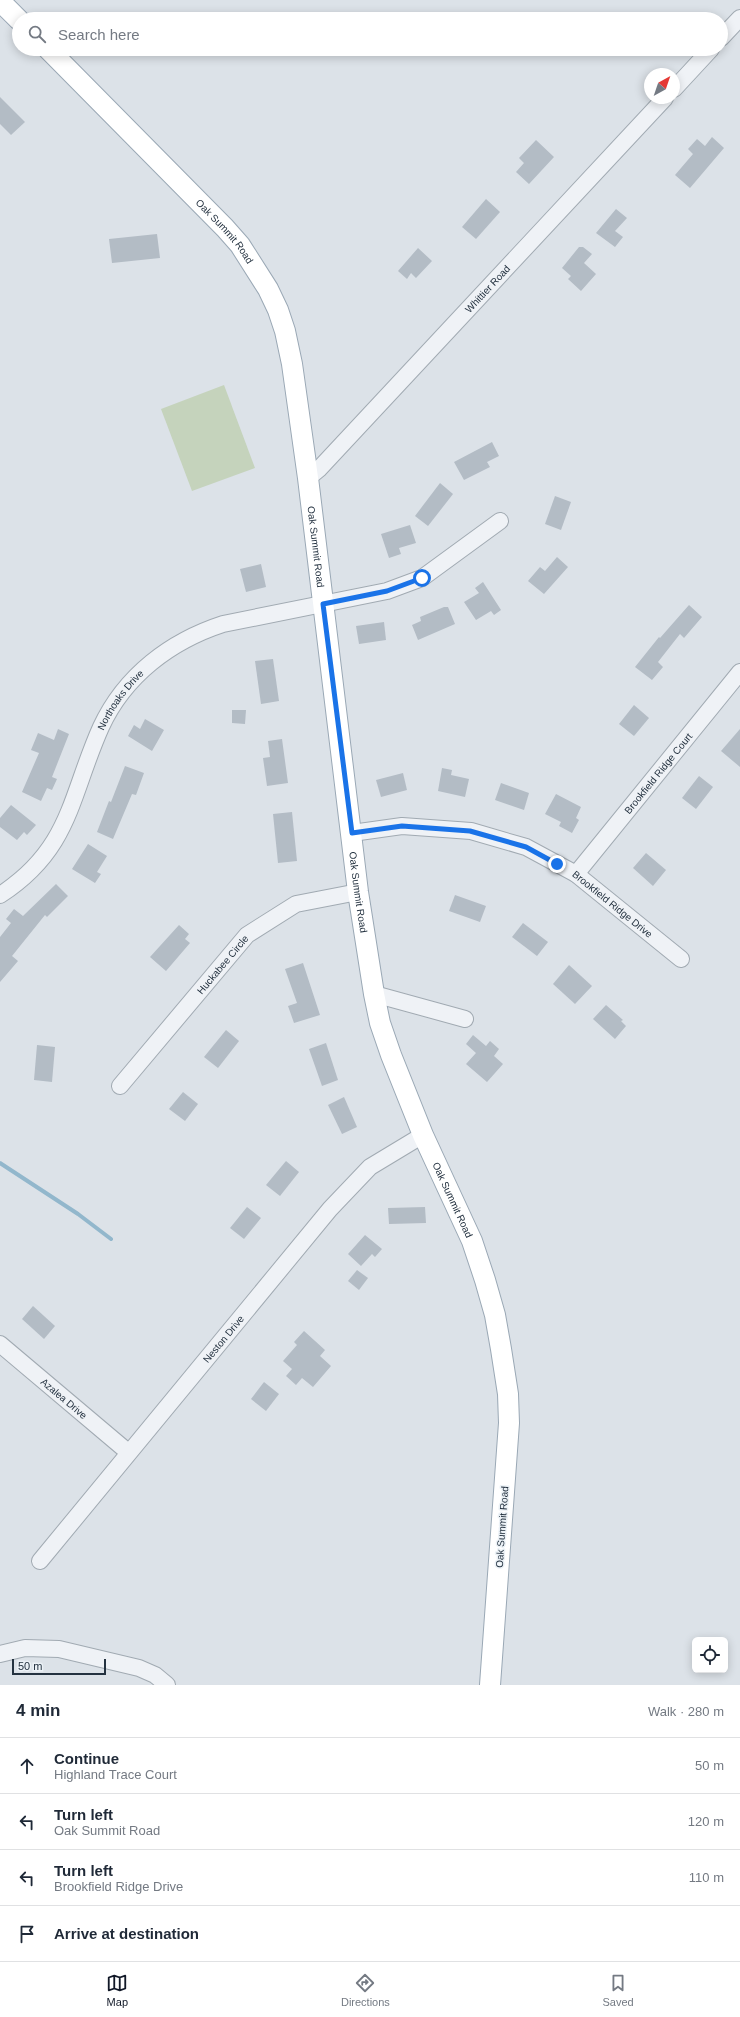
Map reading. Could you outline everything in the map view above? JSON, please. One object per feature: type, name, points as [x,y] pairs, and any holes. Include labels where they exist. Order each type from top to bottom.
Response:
[{"type":"main road","points":[[0,1],[12,13]]},
{"type":"main road","name":"Oak Summit Road","points":[[55,56],[240,245],[268,289],[278,310],[292,364],[308,478],[358,892],[380,1023],[391,1055],[423,1135],[472,1241],[495,1315],[508,1394],[509,1423],[507,1463],[490,1685]]},
{"type":"street","points":[[728,31],[740,18]]},
{"type":"street","points":[[680,83],[705,56]]},
{"type":"street","name":"Whittier Road","points":[[308,478],[319,469],[659,104]]},
{"type":"street","name":"Northoaks Drive","points":[[0,895],[32,870],[56,839],[68,817],[102,726],[116,702],[147,666],[179,642],[201,631],[223,624],[387,591],[422,578],[500,521]]},
{"type":"street","name":"Brookfield Ridge Court","points":[[576,874],[740,672]]},
{"type":"street","name":"Brookfield Ridge Drive","points":[[352,833],[402,826],[470,831],[526,847],[576,874],[681,960]]},
{"type":"street","name":"Huckabee Circle","points":[[120,1086],[247,935],[296,904],[358,892]]},
{"type":"street","points":[[374,994],[465,1019]]},
{"type":"street","name":"Neston Drive","points":[[40,1561],[128,1452],[330,1209],[370,1167],[423,1135]]},
{"type":"street","name":"Azalea Drive","points":[[0,1344],[128,1452]]},
{"type":"street","points":[[0,1654],[25,1648],[58,1649],[139,1668],[155,1675],[167,1685]]},
{"type":"green space","points":[[224,385],[255,468],[192,491],[161,409]]},
{"type":"building","points":[[0,97],[25,122],[11,135],[0,124]]},
{"type":"building","points":[[712,137],[724,148],[690,188],[675,175],[693,154],[688,149],[697,139],[705,146]]},
{"type":"building","points":[[536,140],[554,157],[529,184],[516,172],[524,163],[519,158]]},
{"type":"building","points":[[486,199],[500,212],[476,239],[462,227]]},
{"type":"building","points":[[616,209],[627,218],[615,231],[623,237],[615,247],[596,233]]},
{"type":"building","points":[[157,234],[160,258],[112,263],[109,239]]},
{"type":"building","points":[[579,247],[583,247],[592,254],[584,263],[596,274],[581,291],[568,279],[571,276],[562,268]]},
{"type":"building","points":[[418,248],[432,261],[416,278],[411,273],[407,279],[398,271]]},
{"type":"building","points":[[492,442],[499,456],[487,462],[490,467],[464,480],[454,462]]},
{"type":"building","points":[[440,483],[453,494],[428,526],[415,516]]},
{"type":"building","points":[[555,496],[571,502],[561,530],[545,524]]},
{"type":"building","points":[[410,525],[416,543],[399,548],[401,554],[389,558],[381,534]]},
{"type":"building","points":[[557,557],[568,567],[544,594],[528,581],[540,567],[545,571]]},
{"type":"building","points":[[261,564],[266,587],[246,592],[240,569]]},
{"type":"building","points":[[483,582],[501,610],[494,615],[491,611],[476,620],[464,602],[479,593],[475,588]]},
{"type":"building","points":[[689,605],[702,617],[684,638],[680,634],[658,662],[663,667],[652,680],[635,667],[659,637],[660,638]]},
{"type":"building","points":[[444,607],[448,607],[455,624],[418,640],[412,625],[421,621],[420,617]]},
{"type":"building","points":[[384,622],[386,640],[359,644],[356,626]]},
{"type":"building","points":[[273,659],[279,701],[261,704],[255,661]]},
{"type":"building","points":[[634,705],[649,718],[634,736],[619,724]]},
{"type":"building","points":[[232,710],[246,710],[245,724],[232,723]]},
{"type":"building","points":[[145,719],[164,730],[152,751],[128,736],[134,725],[140,729]]},
{"type":"building","points":[[58,729],[69,734],[52,777],[57,779],[52,790],[47,788],[41,801],[22,792],[39,753],[31,750],[38,733],[54,740]]},
{"type":"building","points":[[740,729],[740,767],[721,751]]},
{"type":"building","points":[[282,739],[288,783],[267,786],[263,758],[270,757],[268,741]]},
{"type":"building","points":[[125,766],[144,773],[136,795],[132,794],[113,839],[97,832]]},
{"type":"building","points":[[442,768],[452,770],[451,775],[469,779],[465,797],[438,791]]},
{"type":"building","points":[[403,773],[407,790],[381,797],[376,780]]},
{"type":"building","points":[[699,776],[713,787],[696,809],[682,798]]},
{"type":"building","points":[[501,783],[529,793],[524,810],[495,800]]},
{"type":"building","points":[[556,794],[581,807],[576,818],[579,820],[572,833],[559,826],[561,822],[545,814]]},
{"type":"building","points":[[11,805],[36,825],[27,835],[24,832],[17,840],[0,827],[0,818]]},
{"type":"building","points":[[292,812],[297,861],[278,863],[273,814]]},
{"type":"building","points":[[88,844],[107,856],[97,872],[101,874],[95,883],[72,869]]},
{"type":"building","points":[[646,853],[666,870],[653,886],[633,868]]},
{"type":"building","points":[[56,884],[68,896],[47,917],[45,915],[12,956],[18,961],[0,982],[0,937],[11,923],[6,919],[14,909],[23,916]]},
{"type":"building","points":[[455,895],[486,906],[480,922],[449,911]]},
{"type":"building","points":[[523,923],[548,942],[537,956],[512,937]]},
{"type":"building","points":[[179,925],[189,934],[185,939],[190,943],[166,971],[150,957]]},
{"type":"building","points":[[303,963],[320,1015],[294,1023],[288,1006],[297,1003],[285,969]]},
{"type":"building","points":[[569,965],[592,986],[575,1004],[553,984]]},
{"type":"building","points":[[606,1005],[623,1020],[621,1021],[626,1026],[615,1039],[593,1019]]},
{"type":"building","points":[[226,1030],[239,1041],[218,1068],[204,1057]]},
{"type":"building","points":[[473,1035],[486,1046],[490,1041],[499,1049],[494,1056],[503,1064],[487,1082],[466,1064],[476,1053],[466,1044]]},
{"type":"building","points":[[326,1043],[338,1080],[322,1086],[309,1049]]},
{"type":"building","points":[[37,1045],[55,1047],[52,1082],[34,1080]]},
{"type":"building","points":[[183,1092],[198,1104],[185,1121],[169,1109]]},
{"type":"building","points":[[344,1097],[357,1127],[342,1134],[328,1105]]},
{"type":"building","points":[[286,1161],[299,1172],[280,1196],[266,1185]]},
{"type":"building","points":[[247,1207],[261,1218],[244,1239],[230,1228]]},
{"type":"building","points":[[425,1207],[426,1223],[389,1224],[388,1208]]},
{"type":"building","points":[[365,1235],[382,1249],[375,1257],[372,1254],[361,1266],[348,1254]]},
{"type":"building","points":[[357,1270],[368,1278],[359,1290],[348,1281]]},
{"type":"building","points":[[33,1306],[55,1326],[44,1339],[22,1319]]},
{"type":"building","points":[[304,1331],[325,1350],[320,1356],[331,1366],[313,1387],[302,1378],[296,1385],[286,1376],[292,1369],[283,1361],[297,1345],[294,1342]]},
{"type":"building","points":[[264,1382],[279,1394],[266,1411],[251,1399]]},
{"type":"waterway","points":[[0,1163],[78,1214],[111,1239]]},
{"type":"route","points":[[422,578],[387,591],[323,604],[352,833],[402,826],[470,831],[526,847],[557,864]]}]
